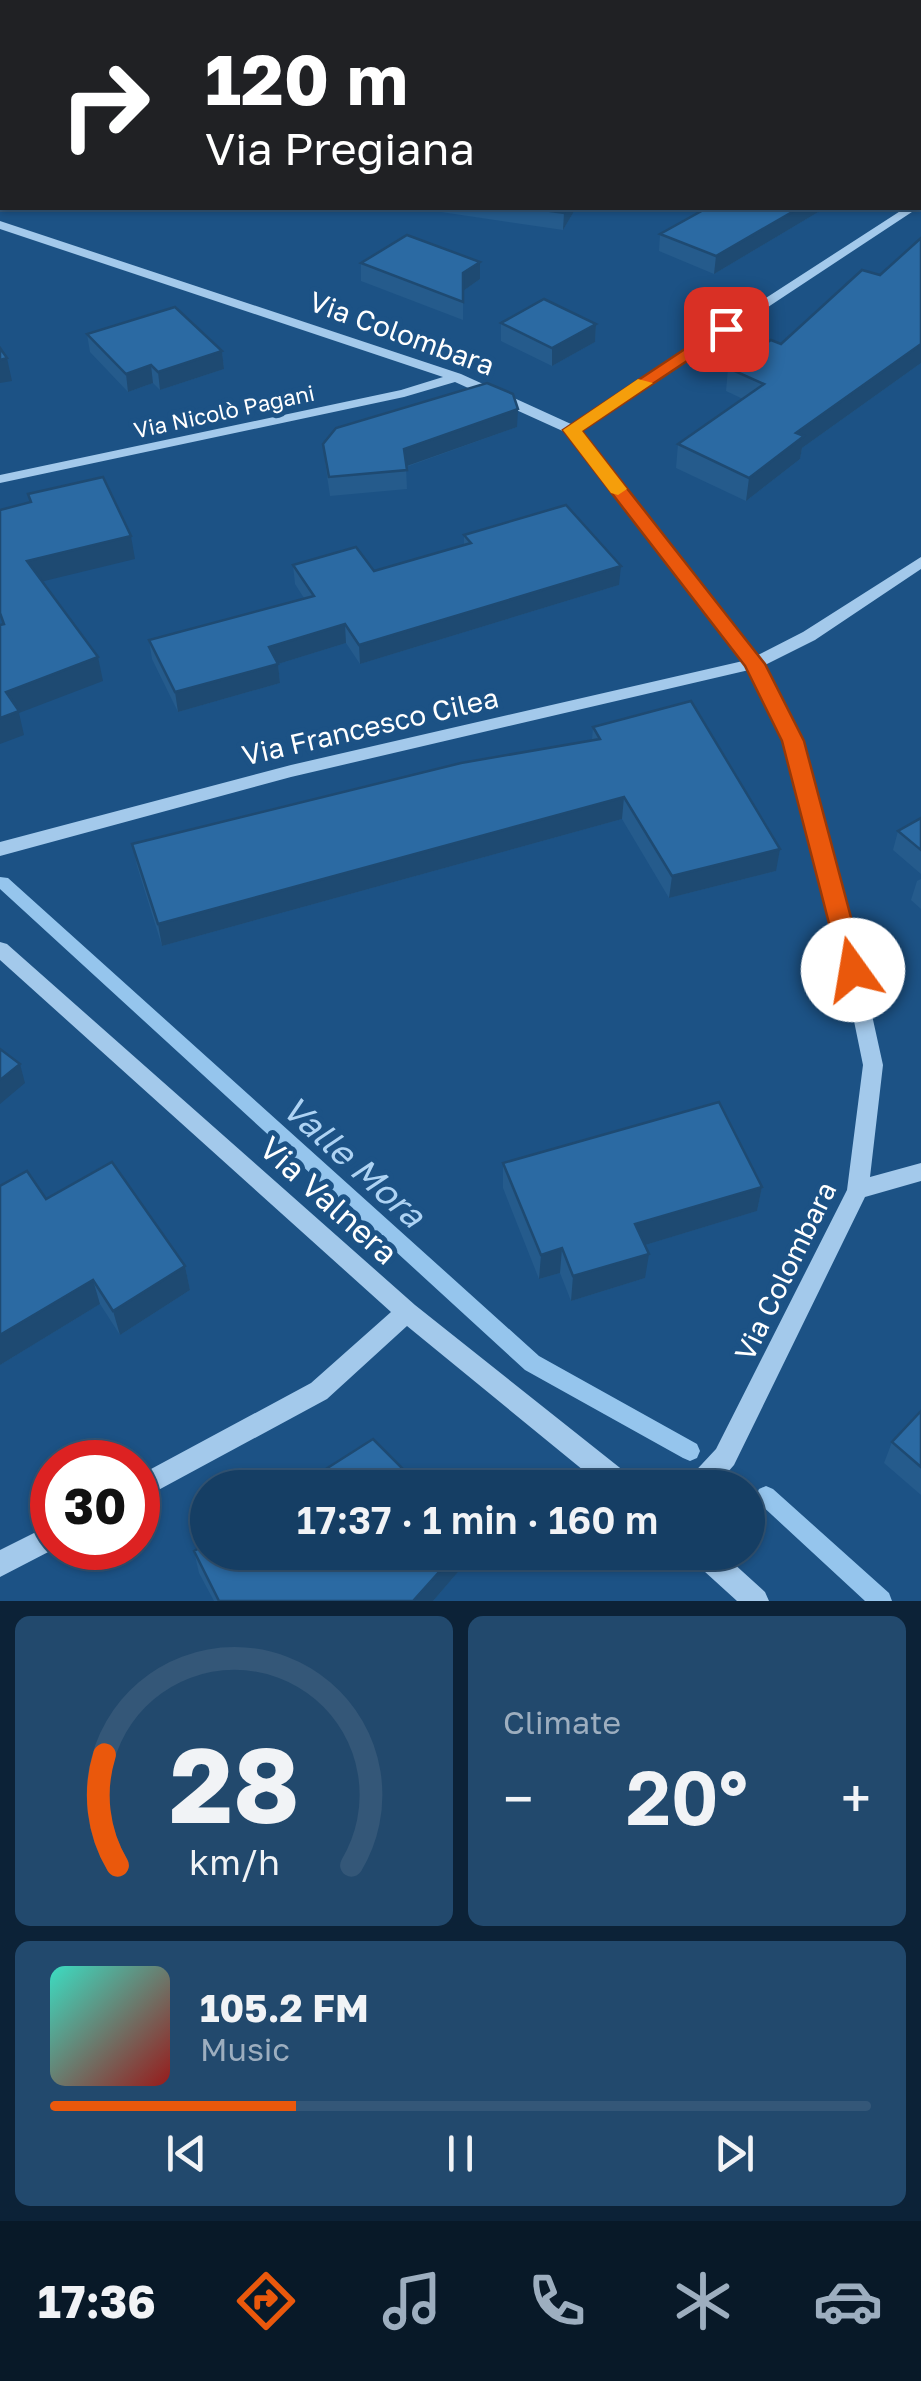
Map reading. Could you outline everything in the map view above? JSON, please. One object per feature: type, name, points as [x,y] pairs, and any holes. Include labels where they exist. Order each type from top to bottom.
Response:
[{"type":"street","points":[[572,430],[909,210]]},
{"type":"street","name":"Via Colombara","points":[[0,226],[456,377],[572,430],[754,664],[793,741],[846,938],[874,1065],[858,1190],[725,1457],[713,1470]]},
{"type":"street","name":"Via Nicolò Pagani","points":[[0,479],[404,393],[456,377]]},
{"type":"street","name":"Via Francesco Cilea","points":[[0,849],[291,772],[754,664],[810,636],[921,562]]},
{"type":"street","name":"Via Valnera","points":[[0,948],[407,1312],[604,1470]]},
{"type":"street","points":[[858,1190],[921,1172]]},
{"type":"street","points":[[160,1477],[318,1391],[407,1312]]},
{"type":"street","points":[[0,1564],[30,1548]]},
{"type":"street","points":[[722,1570],[756,1601]]},
{"type":"building","points":[[703,210],[796,210],[716,256],[660,234]]},
{"type":"building","points":[[407,235],[480,262],[463,273],[463,302],[361,263]]},
{"type":"building","points":[[921,238],[921,344],[796,433],[804,436],[749,478],[678,444],[764,384],[728,368],[771,340],[781,344],[862,270],[880,275]]},
{"type":"building","points":[[544,299],[596,324],[552,348],[501,323]]},
{"type":"building","points":[[175,307],[222,351],[158,372],[151,365],[126,374],[87,334]]},
{"type":"building","points":[[487,383],[513,394],[518,409],[404,449],[407,470],[329,477],[323,444],[336,428]]},
{"type":"building","points":[[103,477],[131,536],[27,561],[98,657],[6,692],[19,711],[0,718],[0,625],[4,624],[0,613],[0,510],[31,502],[28,494]]},
{"type":"building","points":[[566,505],[621,566],[359,645],[345,624],[269,647],[278,664],[175,692],[149,640],[314,596],[293,565],[356,547],[374,571],[471,543],[464,535]]},
{"type":"building","points":[[691,701],[780,849],[672,876],[624,797],[158,924],[132,844],[461,763],[600,739],[593,727]]},
{"type":"building","points":[[921,818],[921,850],[898,831]]},
{"type":"building","points":[[0,1049],[20,1064],[0,1080]]},
{"type":"building","points":[[719,1102],[762,1187],[635,1224],[649,1254],[573,1276],[562,1248],[541,1255],[503,1163]]},
{"type":"building","points":[[112,1162],[185,1266],[113,1311],[93,1280],[0,1335],[0,1186],[27,1171],[46,1199]]},
{"type":"building","points":[[921,1411],[921,1467],[892,1442]]},
{"type":"building","points":[[373,1439],[404,1470],[324,1470]]},
{"type":"building","points":[[204,1570],[441,1570],[413,1601],[219,1601]]},
{"type":"waterway","name":"Valle Mora","points":[[2,882],[532,1363],[690,1451]]},
{"type":"waterway","name":"Valle Mora","points":[[766,1496],[881,1601]]},
{"type":"slow traffic","points":[[618,489],[572,430],[644,383]]},
{"type":"route","points":[[726,329],[572,430],[754,664],[793,741],[853,970]]}]
